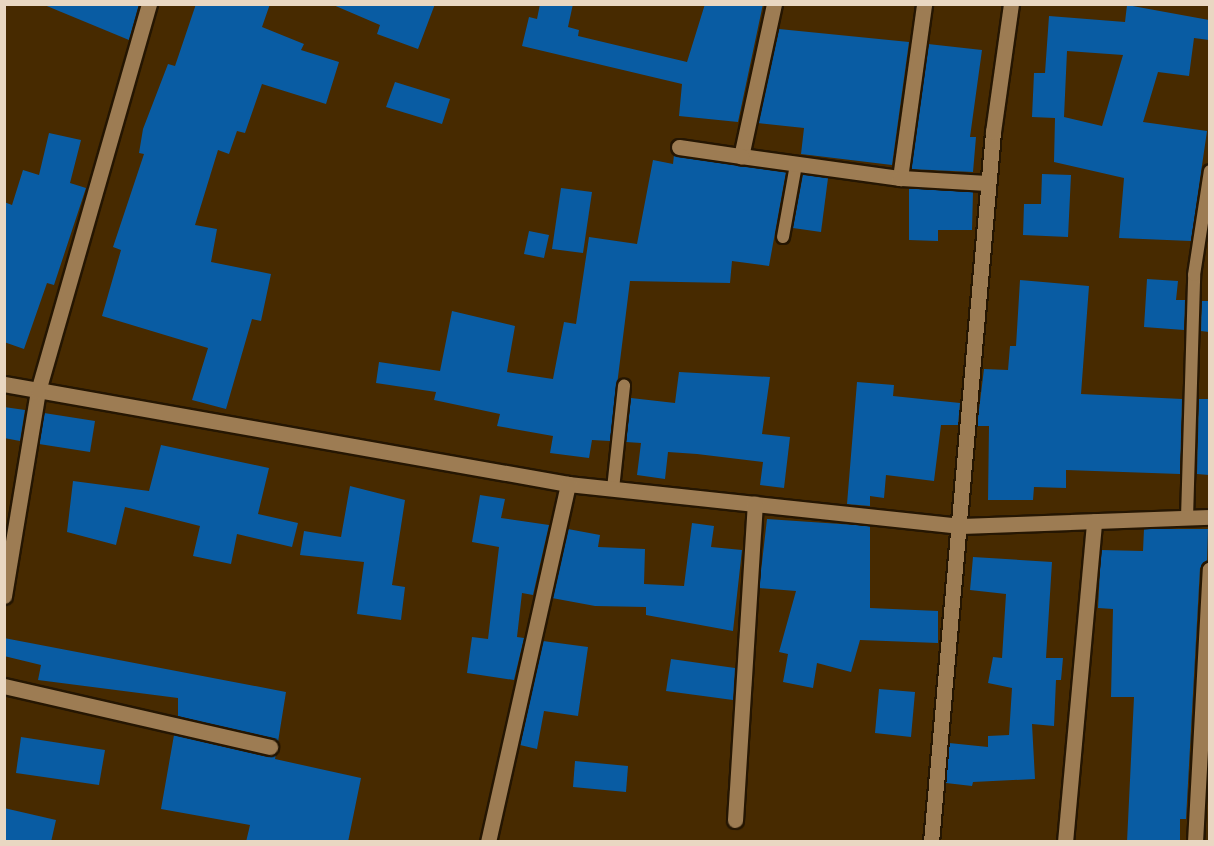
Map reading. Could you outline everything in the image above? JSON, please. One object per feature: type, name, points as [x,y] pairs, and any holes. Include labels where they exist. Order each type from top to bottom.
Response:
[{"type":"street","points":[[4,596],[38,391],[149,4]]},
{"type":"street","points":[[741,156],[774,4]]},
{"type":"street","points":[[900,178],[924,4]]},
{"type":"street","points":[[931,842],[961,526],[988,183],[1011,4]]},
{"type":"street","points":[[679,147],[900,178],[988,183]]},
{"type":"street","points":[[4,384],[568,484],[613,489],[961,526],[1209,517]]},
{"type":"street","points":[[488,842],[568,484]]},
{"type":"street","points":[[735,820],[754,504]]},
{"type":"street","points":[[1065,842],[1094,521]]},
{"type":"street","points":[[1195,842],[1209,569]]},
{"type":"street","points":[[4,686],[270,747]]},
{"type":"lane","points":[[783,237],[796,165]]},
{"type":"lane","points":[[1187,518],[1194,275],[1209,171]]},
{"type":"lane","points":[[613,489],[624,386]]},
{"type":"building","points":[[42,4],[139,4],[129,40]]},
{"type":"building","points":[[196,4],[270,4],[262,27],[304,44],[301,50],[339,62],[326,104],[262,84],[245,133],[237,131],[229,154],[218,150],[195,225],[217,229],[211,262],[271,274],[261,321],[252,319],[226,409],[192,400],[208,348],[102,316],[121,250],[113,247],[144,154],[139,153],[143,129],[168,64],[175,66]]},
{"type":"building","points":[[331,4],[435,4],[418,49],[377,34],[380,25]]},
{"type":"building","points":[[540,4],[573,4],[568,27],[579,30],[578,36],[687,62],[705,4],[763,4],[738,122],[679,116],[682,84],[522,46],[529,17],[537,19]]},
{"type":"building","points":[[1127,5],[1209,20],[1209,40],[1194,38],[1189,76],[1158,72],[1143,122],[1207,131],[1191,241],[1119,238],[1124,178],[1054,162],[1055,118],[1032,117],[1034,73],[1045,73],[1049,16],[1125,22]],"holes":[[[1067,51],[1123,55],[1102,126],[1064,117]]]},
{"type":"building","points":[[779,29],[909,42],[892,165],[801,154],[804,128],[758,123]]},
{"type":"building","points":[[928,44],[982,50],[970,137],[976,137],[973,172],[911,169]]},
{"type":"building","points":[[395,82],[450,99],[442,124],[386,107]]},
{"type":"building","points":[[49,133],[81,140],[70,183],[86,188],[54,285],[47,283],[24,349],[4,342],[4,202],[12,205],[23,170],[39,175]]},
{"type":"building","points":[[674,155],[786,172],[769,266],[732,261],[730,283],[630,281],[610,441],[592,440],[589,458],[550,453],[553,436],[497,426],[500,414],[434,400],[436,392],[376,383],[379,362],[440,371],[452,311],[515,326],[507,372],[553,379],[564,322],[576,324],[589,237],[637,244],[653,160],[673,164]]},
{"type":"building","points":[[803,174],[828,178],[821,232],[793,228]]},
{"type":"building","points":[[1042,174],[1071,175],[1068,237],[1023,235],[1024,204],[1041,204]]},
{"type":"building","points":[[561,188],[592,192],[583,253],[552,249]]},
{"type":"building","points":[[909,188],[973,192],[972,230],[938,230],[938,241],[909,240]]},
{"type":"building","points":[[529,231],[549,235],[544,258],[524,254]]},
{"type":"building","points":[[1147,279],[1178,281],[1176,300],[1185,300],[1184,330],[1144,327]]},
{"type":"building","points":[[1020,280],[1089,286],[1081,394],[1182,399],[1180,474],[1066,470],[1066,488],[1034,487],[1033,500],[988,500],[989,426],[977,426],[984,369],[1008,370],[1010,346],[1016,346]]},
{"type":"building","points":[[1202,301],[1209,301],[1209,332],[1201,331]]},
{"type":"building","points":[[679,372],[770,377],[762,434],[790,437],[784,488],[760,485],[763,462],[697,454],[668,452],[665,479],[637,475],[641,443],[626,442],[631,398],[675,403]]},
{"type":"building","points":[[857,382],[894,385],[893,396],[960,403],[958,425],[941,425],[934,481],[886,475],[884,498],[870,496],[870,506],[847,504]]},
{"type":"building","points":[[1199,399],[1209,399],[1209,475],[1197,474]]},
{"type":"building","points":[[4,407],[25,410],[20,441],[4,438]]},
{"type":"building","points":[[44,413],[95,421],[90,452],[39,444]]},
{"type":"building","points":[[161,445],[269,468],[258,514],[298,523],[292,547],[237,534],[231,564],[193,556],[200,526],[125,507],[116,545],[67,532],[73,481],[149,491]]},
{"type":"building","points":[[350,486],[405,500],[392,585],[405,587],[401,620],[357,614],[364,562],[300,555],[304,531],[341,537]]},
{"type":"building","points":[[480,495],[505,499],[501,518],[549,525],[533,595],[522,593],[517,637],[524,638],[514,680],[467,673],[472,637],[488,639],[499,547],[472,542]]},
{"type":"building","points":[[767,519],[870,526],[870,608],[938,611],[938,643],[860,640],[851,672],[817,663],[813,688],[783,682],[788,654],[779,652],[796,591],[759,588]]},
{"type":"building","points":[[692,523],[714,526],[711,547],[742,550],[733,631],[646,615],[646,607],[595,606],[552,598],[568,529],[600,535],[598,547],[645,549],[644,584],[684,586]]},
{"type":"building","points":[[1144,529],[1208,529],[1207,560],[1200,568],[1186,819],[1180,819],[1180,842],[1127,842],[1134,697],[1111,697],[1113,609],[1098,608],[1101,550],[1143,551]]},
{"type":"building","points":[[973,557],[1052,562],[1046,658],[1063,658],[1061,680],[1056,680],[1054,726],[1032,724],[1035,779],[973,782],[972,786],[946,783],[949,743],[988,747],[988,736],[1009,735],[1012,688],[988,683],[993,657],[1002,658],[1006,594],[970,590]]},
{"type":"building","points":[[4,638],[286,692],[278,742],[178,716],[178,698],[38,680],[41,665],[4,656]]},
{"type":"building","points":[[543,641],[588,647],[578,716],[544,711],[537,749],[520,745]]},
{"type":"building","points":[[671,659],[735,668],[733,700],[666,691]]},
{"type":"building","points":[[879,689],[915,692],[911,737],[875,733]]},
{"type":"building","points":[[174,735],[268,757],[276,754],[275,759],[361,778],[348,842],[246,842],[250,825],[161,809]]},
{"type":"building","points":[[21,737],[105,750],[99,785],[16,773]]},
{"type":"building","points":[[575,761],[628,766],[626,792],[573,787]]},
{"type":"building","points":[[4,808],[56,820],[51,842],[4,842]]}]
